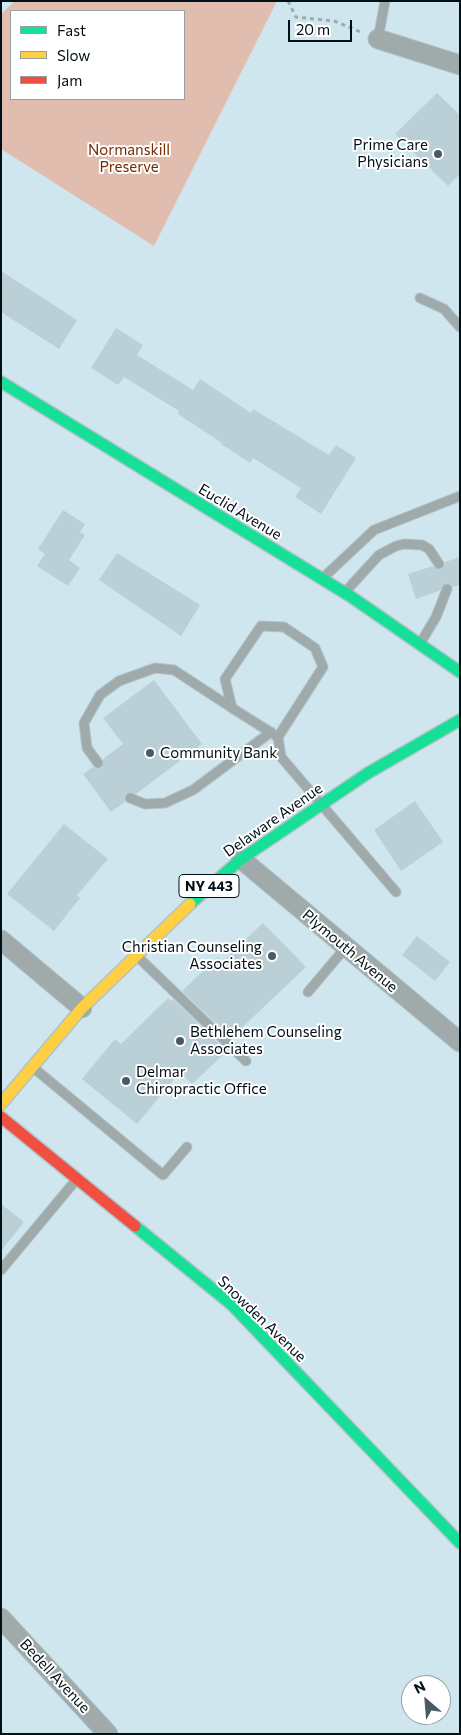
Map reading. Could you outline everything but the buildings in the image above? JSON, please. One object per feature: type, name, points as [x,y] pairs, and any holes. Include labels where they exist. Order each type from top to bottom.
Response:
[{"type":"street","points":[[378,39],[460,65]]},
{"type":"street","name":"Euclid Avenue","points":[[1,382],[322,579],[460,672]]},
{"type":"street","name":"Delaware Avenue","points":[[1,1104],[82,1008],[189,904],[241,859],[322,803],[460,720]]},
{"type":"street","name":"Plymouth Avenue","points":[[241,859],[460,1042]]},
{"type":"street","points":[[1,940],[82,1008]]},
{"type":"street","name":"Snowden Avenue","points":[[1,1117],[231,1304],[460,1543]]},
{"type":"street","name":"Bedell Avenue","points":[[1,1618],[108,1734]]},
{"type":"lane","points":[[378,39],[385,1]]},
{"type":"lane","points":[[420,298],[444,309],[460,327]]},
{"type":"lane","points":[[322,579],[374,530],[460,496]]},
{"type":"lane","points":[[344,593],[379,555],[396,546],[404,544],[422,545],[429,549],[439,564]]},
{"type":"lane","points":[[420,646],[436,617],[447,589]]},
{"type":"lane","points":[[130,798],[144,804],[165,803],[193,790],[275,735],[323,667],[315,648],[284,627],[261,626],[225,679],[232,708]]},
{"type":"lane","points":[[98,763],[87,748],[84,723],[100,695],[119,681],[155,668],[174,670],[275,735],[281,757],[396,892]]},
{"type":"lane","points":[[308,992],[346,947]]},
{"type":"lane","points":[[136,955],[246,1061]]},
{"type":"lane","points":[[32,1067],[163,1175],[187,1147]]},
{"type":"lane","points":[[1,1270],[77,1179]]},
{"type":"path","points":[[288,1],[296,16],[334,21],[378,39]]},
{"type":"green space","name":"Normanskill Preserve","points":[[15,1],[277,1],[154,246],[1,149],[1,14]]},
{"type":"traffic: fast","points":[[1,382],[350,596],[460,672]]},
{"type":"traffic: fast","points":[[190,904],[241,859],[368,773],[460,720]]},
{"type":"traffic: fast","points":[[135,1226],[231,1304],[460,1543]]},
{"type":"traffic: slow","points":[[1,1104],[82,1008],[190,904]]},
{"type":"traffic: jam","points":[[1,1117],[135,1226]]},
{"type":"place","name":"Prime Care Physicians","points":[[438,154]]},
{"type":"place","name":"Community Bank","points":[[150,753]]},
{"type":"place","name":"Christian Counseling Associates","points":[[272,956]]},
{"type":"place","name":"Bethlehem Counseling Associates","points":[[180,1041]]},
{"type":"place","name":"Delmar Chiropractic Office","points":[[126,1081]]}]
